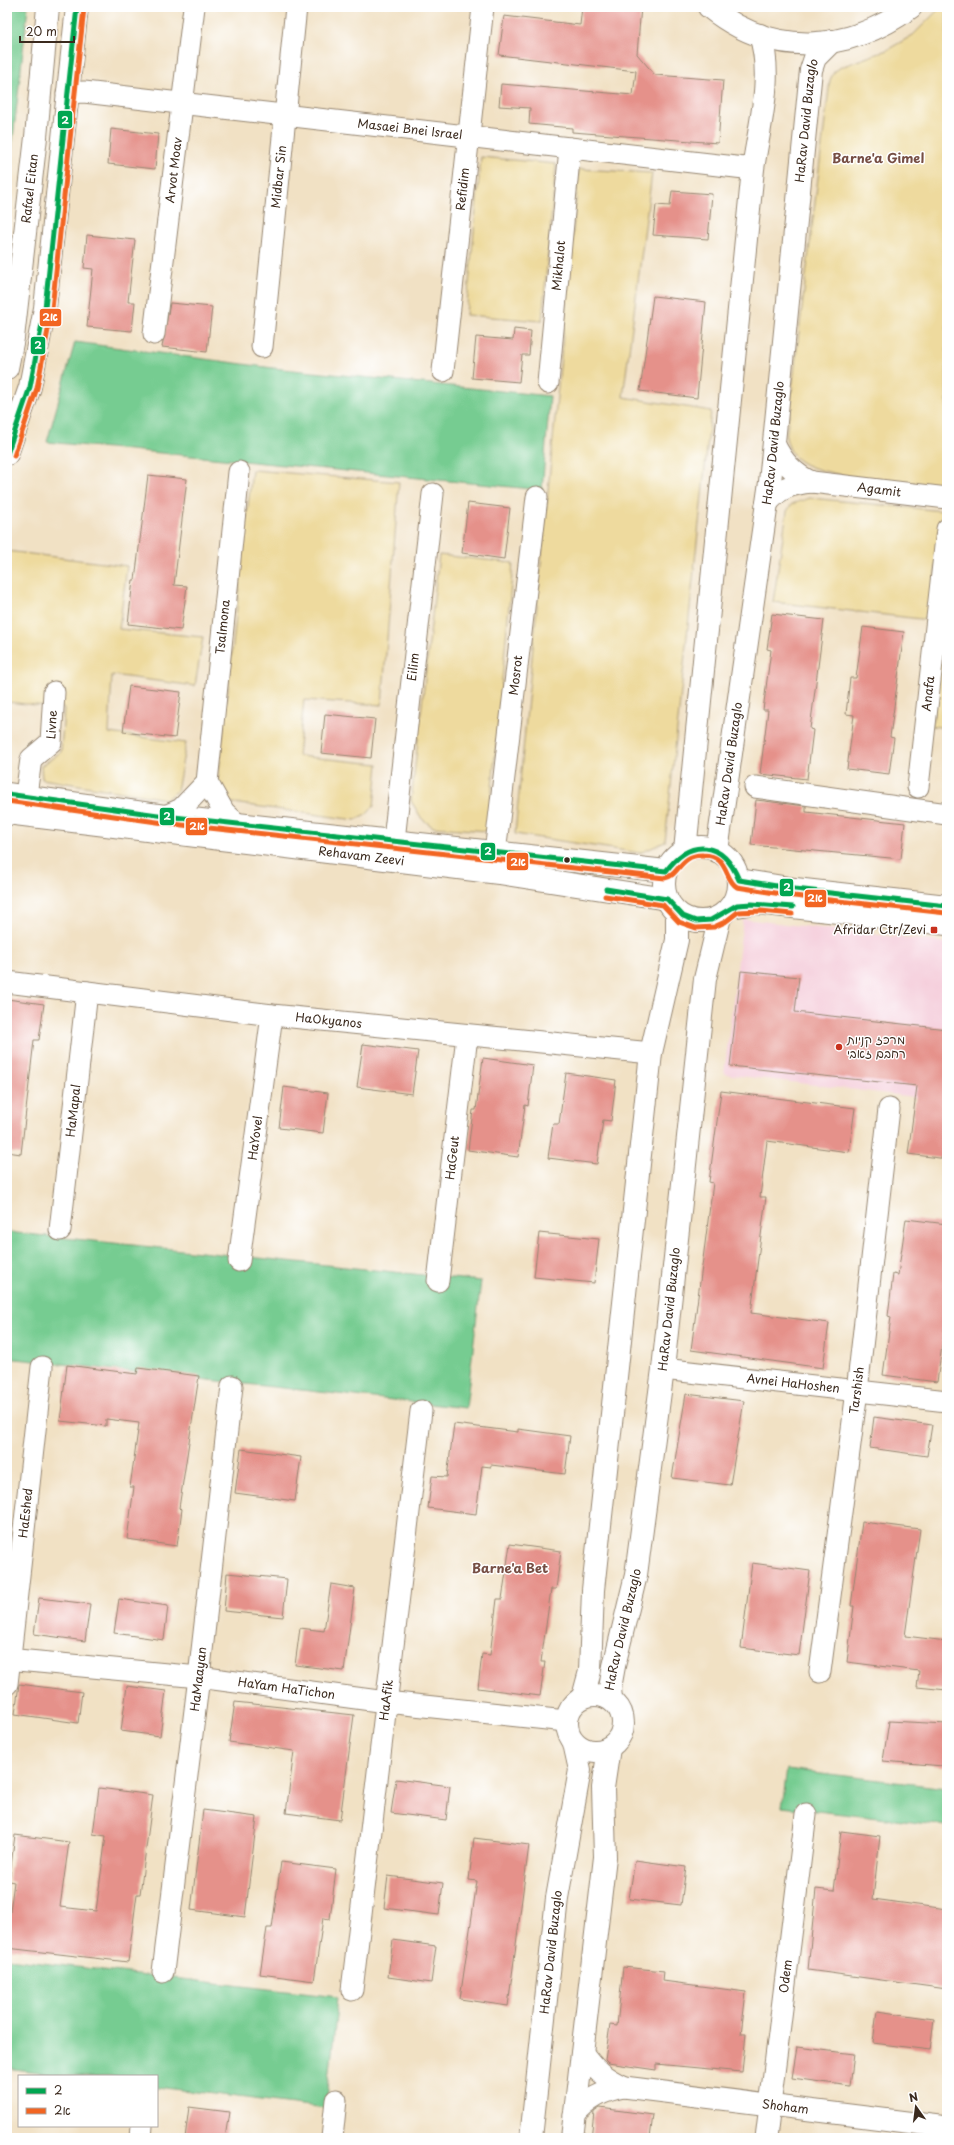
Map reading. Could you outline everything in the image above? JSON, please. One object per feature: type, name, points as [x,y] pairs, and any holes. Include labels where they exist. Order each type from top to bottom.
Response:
[{"type":"street","name":"Rafael Eitan","points":[[7,368],[13,338],[36,137],[48,7]]},
{"type":"street","points":[[7,454],[30,387],[45,308],[77,7]]},
{"type":"street","name":"Arvot Moav","points":[[154,334],[194,7]]},
{"type":"street","name":"Midbar Sin","points":[[262,347],[296,7]]},
{"type":"street","name":"Refidim","points":[[443,370],[483,7]]},
{"type":"street","points":[[709,7],[742,28],[760,35],[791,42],[817,44],[868,33],[891,21],[911,7]]},
{"type":"street","points":[[685,850],[753,169],[766,79],[765,50],[760,35]]},
{"type":"street","name":"HaRav David Buzaglo","points":[[717,851],[774,442],[811,70],[814,58],[832,41]]},
{"type":"street","name":"Masaei Bnei Israel","points":[[67,93],[84,92],[753,169]]},
{"type":"street","name":"Mikhalot","points":[[548,383],[570,148]]},
{"type":"street","name":"Agamit","points":[[774,442],[779,456],[788,466],[800,477],[812,482]]},
{"type":"street","name":"Tsalmona","points":[[207,782],[239,472]]},
{"type":"street","name":"Agamit","points":[[766,504],[775,494],[784,488],[795,484],[812,482],[947,498]]},
{"type":"street","name":"Eilim","points":[[394,840],[433,494]]},
{"type":"street","name":"Mosrot","points":[[495,853],[537,497]]},
{"type":"street","name":"Anafa","points":[[918,787],[947,529]]},
{"type":"street","name":"Livne","points":[[17,794],[31,758],[51,742],[54,692]]},
{"type":"street","points":[[165,816],[181,809],[207,782],[224,812],[238,824]]},
{"type":"street","points":[[755,787],[947,814]]},
{"type":"street","name":"Rehavam Zeevi","points":[[17,794],[165,816],[666,871]]},
{"type":"street","name":"Rehavam Zeevi","points":[[7,812],[499,873],[672,906]]},
{"type":"street","points":[[725,912],[738,891],[739,880],[730,860],[717,851],[702,847],[685,850],[676,857],[666,871],[664,880],[672,906],[687,919],[697,922],[708,921],[725,912],[755,903],[947,924]]},
{"type":"street","points":[[739,880],[795,889],[947,906]]},
{"type":"street","name":"HaRav David Buzaglo","points":[[583,1697],[590,1671],[595,1576],[651,1053],[677,940],[672,906]]},
{"type":"street","name":"HaRav David Buzaglo","points":[[611,1699],[610,1688],[614,1666],[636,1575],[663,1369],[705,979],[725,912]]},
{"type":"street","name":"HaOkyanos","points":[[7,982],[272,1015],[467,1036],[651,1053]]},
{"type":"street","name":"HaMapal","points":[[60,1230],[88,992]]},
{"type":"street","name":"HaYovel","points":[[240,1261],[272,1015]]},
{"type":"street","name":"HaGeut","points":[[438,1281],[467,1036]]},
{"type":"street","name":"Tarshish","points":[[820,1672],[857,1391],[889,1109]]},
{"type":"street","name":"HaEshed","points":[[7,1684],[8,1659],[42,1367]]},
{"type":"street","name":"Avnei HaHoshen","points":[[663,1369],[947,1401]]},
{"type":"street","name":"HaMaayan","points":[[163,1972],[199,1677],[232,1386]]},
{"type":"street","name":"HaAfik","points":[[352,1990],[421,1410]]},
{"type":"street","name":"HaYam HaTichon","points":[[8,1659],[199,1677],[386,1702],[566,1721]]},
{"type":"street","points":[[602,1695],[611,1699],[620,1710],[623,1724],[622,1734],[616,1742],[609,1748],[590,1752],[574,1743],[569,1736],[566,1721],[570,1709],[583,1697],[602,1695]]},
{"type":"street","name":"HaRav David Buzaglo","points":[[531,2138],[557,1898],[580,1770],[574,1743]]},
{"type":"street","points":[[572,2138],[605,1857],[603,1788],[609,1748]]},
{"type":"street","name":"Odem","points":[[766,2138],[806,1814]]},
{"type":"street","name":"Shoham","points":[[582,2052],[593,2068],[606,2079],[624,2087],[947,2127]]},
{"type":"street","name":"Shoham","points":[[574,2116],[584,2104],[597,2095],[609,2090],[624,2087]]},
{"type":"street","points":[[332,2138],[336,2100]]},
{"type":"street","points":[[140,2138],[142,2127]]},
{"type":"shaded area","points":[[743,919],[947,943],[947,1101],[724,1074]]},
{"type":"green space","points":[[7,7],[28,7],[7,191]]},
{"type":"green space","points":[[75,342],[273,368],[550,396],[542,490],[47,442]]},
{"type":"green space","points":[[7,1232],[481,1281],[466,1408],[7,1358]]},
{"type":"green space","points":[[787,1769],[947,1788],[947,1826],[782,1807]]},
{"type":"green space","points":[[7,1959],[338,1997],[326,2108],[158,2087],[158,2075],[60,2075],[7,2068]]},
{"type":"sand","points":[[941,7],[947,7],[947,487],[892,482],[828,472],[800,461],[792,454],[786,438],[830,80],[834,72],[841,67],[887,50],[913,35]]},
{"type":"sand","points":[[481,157],[556,164],[542,321],[466,315]]},
{"type":"sand","points":[[579,169],[652,173],[623,397],[711,411],[665,842],[640,853],[515,834]]},
{"type":"sand","points":[[252,470],[399,482],[382,705],[304,700],[298,756],[378,764],[374,806],[366,815],[355,820],[233,803],[221,798],[218,781]]},
{"type":"sand","points":[[810,498],[943,511],[929,620],[773,602],[787,511],[792,504]]},
{"type":"sand","points":[[7,551],[127,566],[119,629],[203,637],[195,686],[112,675],[109,733],[186,743],[177,791],[166,799],[42,779],[41,766],[61,752],[64,708],[7,702]]},
{"type":"sand","points":[[439,555],[513,563],[488,831],[433,827],[422,819],[411,801]]},
{"type":"sand","points":[[947,591],[947,728],[932,726]]},
{"type":"building","points":[[582,7],[641,7],[637,54],[655,75],[723,80],[718,143],[572,132],[572,128],[529,124],[530,108],[499,106],[501,84],[633,95],[636,71],[499,55],[504,16],[580,25]]},
{"type":"building","points":[[111,129],[158,134],[155,169],[108,164]]},
{"type":"building","points":[[672,191],[712,194],[708,239],[653,235],[656,205],[670,206]]},
{"type":"building","points":[[87,235],[135,240],[128,302],[135,302],[132,331],[87,327],[93,269],[84,268]]},
{"type":"building","points":[[653,296],[706,302],[697,398],[640,391]]},
{"type":"building","points":[[170,303],[212,307],[207,352],[162,347]]},
{"type":"building","points":[[514,329],[531,331],[529,355],[522,355],[519,382],[472,378],[476,337],[513,340]]},
{"type":"building","points":[[148,475],[187,479],[174,585],[187,586],[181,630],[128,624]]},
{"type":"building","points":[[468,503],[510,508],[504,559],[462,553]]},
{"type":"building","points":[[772,614],[824,620],[810,729],[813,730],[807,779],[760,774],[768,710],[763,710],[771,650],[767,649]]},
{"type":"building","points":[[863,627],[904,632],[890,737],[894,738],[889,774],[847,769],[854,715],[846,714],[850,678],[856,678]]},
{"type":"building","points":[[129,686],[181,692],[175,738],[123,732]]},
{"type":"building","points":[[325,714],[375,719],[371,758],[321,753]]},
{"type":"building","points":[[756,800],[806,806],[806,812],[905,823],[901,859],[751,845]]},
{"type":"building","name":"מרכז קניות רחבם זאבי","points":[[741,971],[799,977],[795,1012],[947,1029],[947,1159],[908,1154],[917,1086],[730,1066]]},
{"type":"building","points":[[7,999],[44,1004],[39,1040],[34,1040],[21,1154],[7,1152]]},
{"type":"building","points":[[363,1044],[418,1051],[412,1094],[357,1087]]},
{"type":"building","points":[[483,1058],[533,1065],[528,1106],[525,1105],[518,1157],[468,1150],[473,1110],[476,1110]]},
{"type":"building","points":[[566,1073],[616,1080],[611,1121],[603,1120],[597,1164],[548,1158],[553,1124],[559,1124]]},
{"type":"building","points":[[284,1087],[328,1093],[323,1133],[279,1128]]},
{"type":"building","points":[[721,1091],[855,1108],[849,1152],[767,1141],[760,1197],[766,1197],[751,1313],[829,1323],[823,1368],[691,1350],[713,1183],[709,1182]]},
{"type":"building","points":[[906,1219],[947,1224],[947,1324],[945,1324],[937,1382],[883,1375],[891,1317],[888,1316],[893,1274],[898,1275]]},
{"type":"building","points":[[539,1233],[599,1239],[594,1283],[534,1277]]},
{"type":"building","points":[[67,1365],[137,1374],[138,1368],[199,1376],[179,1508],[182,1509],[177,1546],[127,1539],[134,1487],[130,1487],[139,1423],[106,1419],[106,1426],[60,1421]]},
{"type":"building","points":[[686,1394],[744,1401],[730,1485],[672,1478]]},
{"type":"building","points":[[874,1417],[932,1425],[927,1456],[870,1448]]},
{"type":"building","points":[[454,1424],[518,1432],[518,1429],[570,1436],[565,1474],[491,1465],[491,1467],[482,1466],[476,1514],[428,1508],[432,1476],[447,1477]]},
{"type":"building","points":[[241,1449],[301,1457],[295,1501],[235,1493]]},
{"type":"building","points":[[862,1522],[920,1529],[905,1636],[947,1641],[947,1690],[917,1687],[919,1671],[847,1662],[854,1606],[851,1606]]},
{"type":"building","points":[[510,1544],[561,1551],[556,1589],[551,1589],[541,1662],[545,1662],[540,1696],[478,1688],[482,1654],[490,1655],[497,1599],[502,1599]]},
{"type":"building","points":[[752,1563],[810,1571],[799,1655],[741,1648]]},
{"type":"building","points":[[227,1573],[287,1579],[283,1617],[224,1611]]},
{"type":"building","points":[[331,1584],[355,1588],[344,1671],[295,1665],[300,1628],[324,1631]]},
{"type":"building","points":[[39,1598],[90,1604],[85,1641],[34,1634]]},
{"type":"building","points":[[119,1599],[168,1606],[164,1640],[114,1633]]},
{"type":"building","points":[[19,1684],[82,1692],[78,1723],[15,1714]]},
{"type":"building","points":[[127,1686],[166,1691],[160,1736],[121,1731]]},
{"type":"building","points":[[235,1702],[354,1715],[340,1820],[286,1813],[294,1751],[229,1742]]},
{"type":"building","points":[[889,1721],[947,1724],[947,1761],[943,1766],[883,1761]]},
{"type":"building","points":[[396,1779],[450,1786],[446,1820],[391,1813]]},
{"type":"building","points":[[99,1788],[153,1795],[140,1894],[137,1894],[128,1962],[7,1948],[7,1934],[14,1882],[9,1881],[15,1835],[69,1842],[60,1907],[96,1911],[106,1836],[93,1834]]},
{"type":"building","points":[[203,1810],[257,1817],[245,1917],[191,1910]]},
{"type":"building","points":[[841,1831],[880,1836],[873,1899],[947,1909],[947,1989],[808,1970],[816,1889],[834,1891]]},
{"type":"building","points":[[474,1838],[529,1845],[508,2006],[460,1999],[477,1881],[469,1880]]},
{"type":"building","points":[[635,1860],[686,1867],[681,1905],[629,1899]]},
{"type":"building","points":[[281,1862],[336,1869],[330,1919],[323,1918],[314,1981],[260,1974],[267,1928],[272,1928]]},
{"type":"building","points":[[388,1876],[443,1883],[439,1915],[384,1908]]},
{"type":"building","points":[[393,1940],[436,1946],[431,1983],[388,1977]]},
{"type":"building","points":[[623,1967],[664,1971],[663,1981],[746,1992],[741,2034],[746,2034],[742,2072],[656,2064],[656,2070],[608,2063],[605,2060],[610,2025],[617,2026]]},
{"type":"building","points":[[877,2011],[934,2019],[930,2050],[873,2043]]},
{"type":"building","points":[[797,2047],[854,2054],[850,2086],[792,2078]]},
{"type":"building","points":[[189,2107],[229,2112],[225,2138],[185,2138]]},
{"type":"building","points":[[600,2108],[653,2115],[650,2138],[591,2138],[594,2112]]},
{"type":"transit line","name":"2","points":[[7,454],[30,387],[45,308],[77,7]]},
{"type":"transit line","name":"2א","points":[[14,456],[37,388],[52,309],[84,8]]},
{"type":"transit line","name":"2","points":[[7,794],[165,816],[666,871],[676,860],[686,853],[696,849],[706,848],[715,851],[724,857],[732,867],[739,880],[795,889],[947,906]]},
{"type":"transit line","name":"2א","points":[[7,801],[164,823],[665,878],[673,874],[689,858],[703,855],[711,856],[722,863],[733,884],[737,887],[794,896],[946,913]]},
{"type":"transit line","name":"2","points":[[606,889],[667,899],[683,916],[696,921],[711,920],[737,905],[752,904],[793,907]]},
{"type":"transit line","name":"2א","points":[[605,896],[663,905],[679,922],[696,928],[714,927],[725,922],[738,912],[761,911],[792,914]]},
{"type":"place","name":"Afridar Ctr/Zevi","points":[[934,930]]},
{"type":"place","name":"מרכז קניות רחבם זאבי","points":[[839,1047]]},
{"type":"district","name":"Barne'a Gimel","points":[[878,158]]},
{"type":"district","name":"Barne'a Bet","points":[[510,1568]]}]
